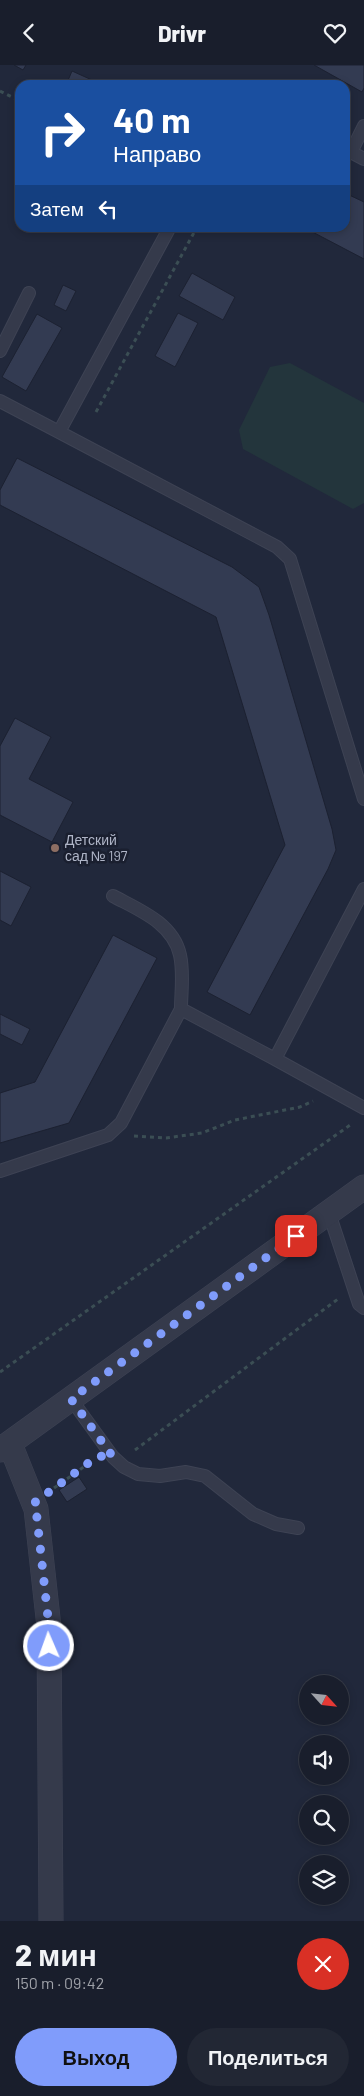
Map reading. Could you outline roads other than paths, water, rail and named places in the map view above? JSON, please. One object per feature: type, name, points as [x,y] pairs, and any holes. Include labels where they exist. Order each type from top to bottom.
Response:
[{"type":"street","points":[[51,1921],[49,1627],[36,1509],[5,1447],[364,1187]]},
{"type":"lane","points":[[350,148],[364,126]]},
{"type":"lane","points":[[350,152],[364,159]]},
{"type":"lane","points":[[59,432],[167,232]]},
{"type":"lane","points":[[0,351],[29,293]]},
{"type":"lane","points":[[0,401],[277,547],[290,559],[364,799]]},
{"type":"lane","points":[[275,1059],[364,889]]},
{"type":"lane","points":[[0,1171],[108,1135],[114,1131],[121,1123],[181,1009],[182,970],[180,954],[174,941],[156,920],[113,896]]},
{"type":"lane","points":[[181,1009],[364,1108]]},
{"type":"lane","points":[[329,1213],[359,1304],[364,1308]]},
{"type":"lane","points":[[71,1399],[113,1457],[124,1467],[138,1474],[160,1476],[186,1472],[205,1477],[253,1514],[276,1524],[298,1528]]},
{"type":"place","name":"Детский сад № 197","points":[[55,848]]}]
